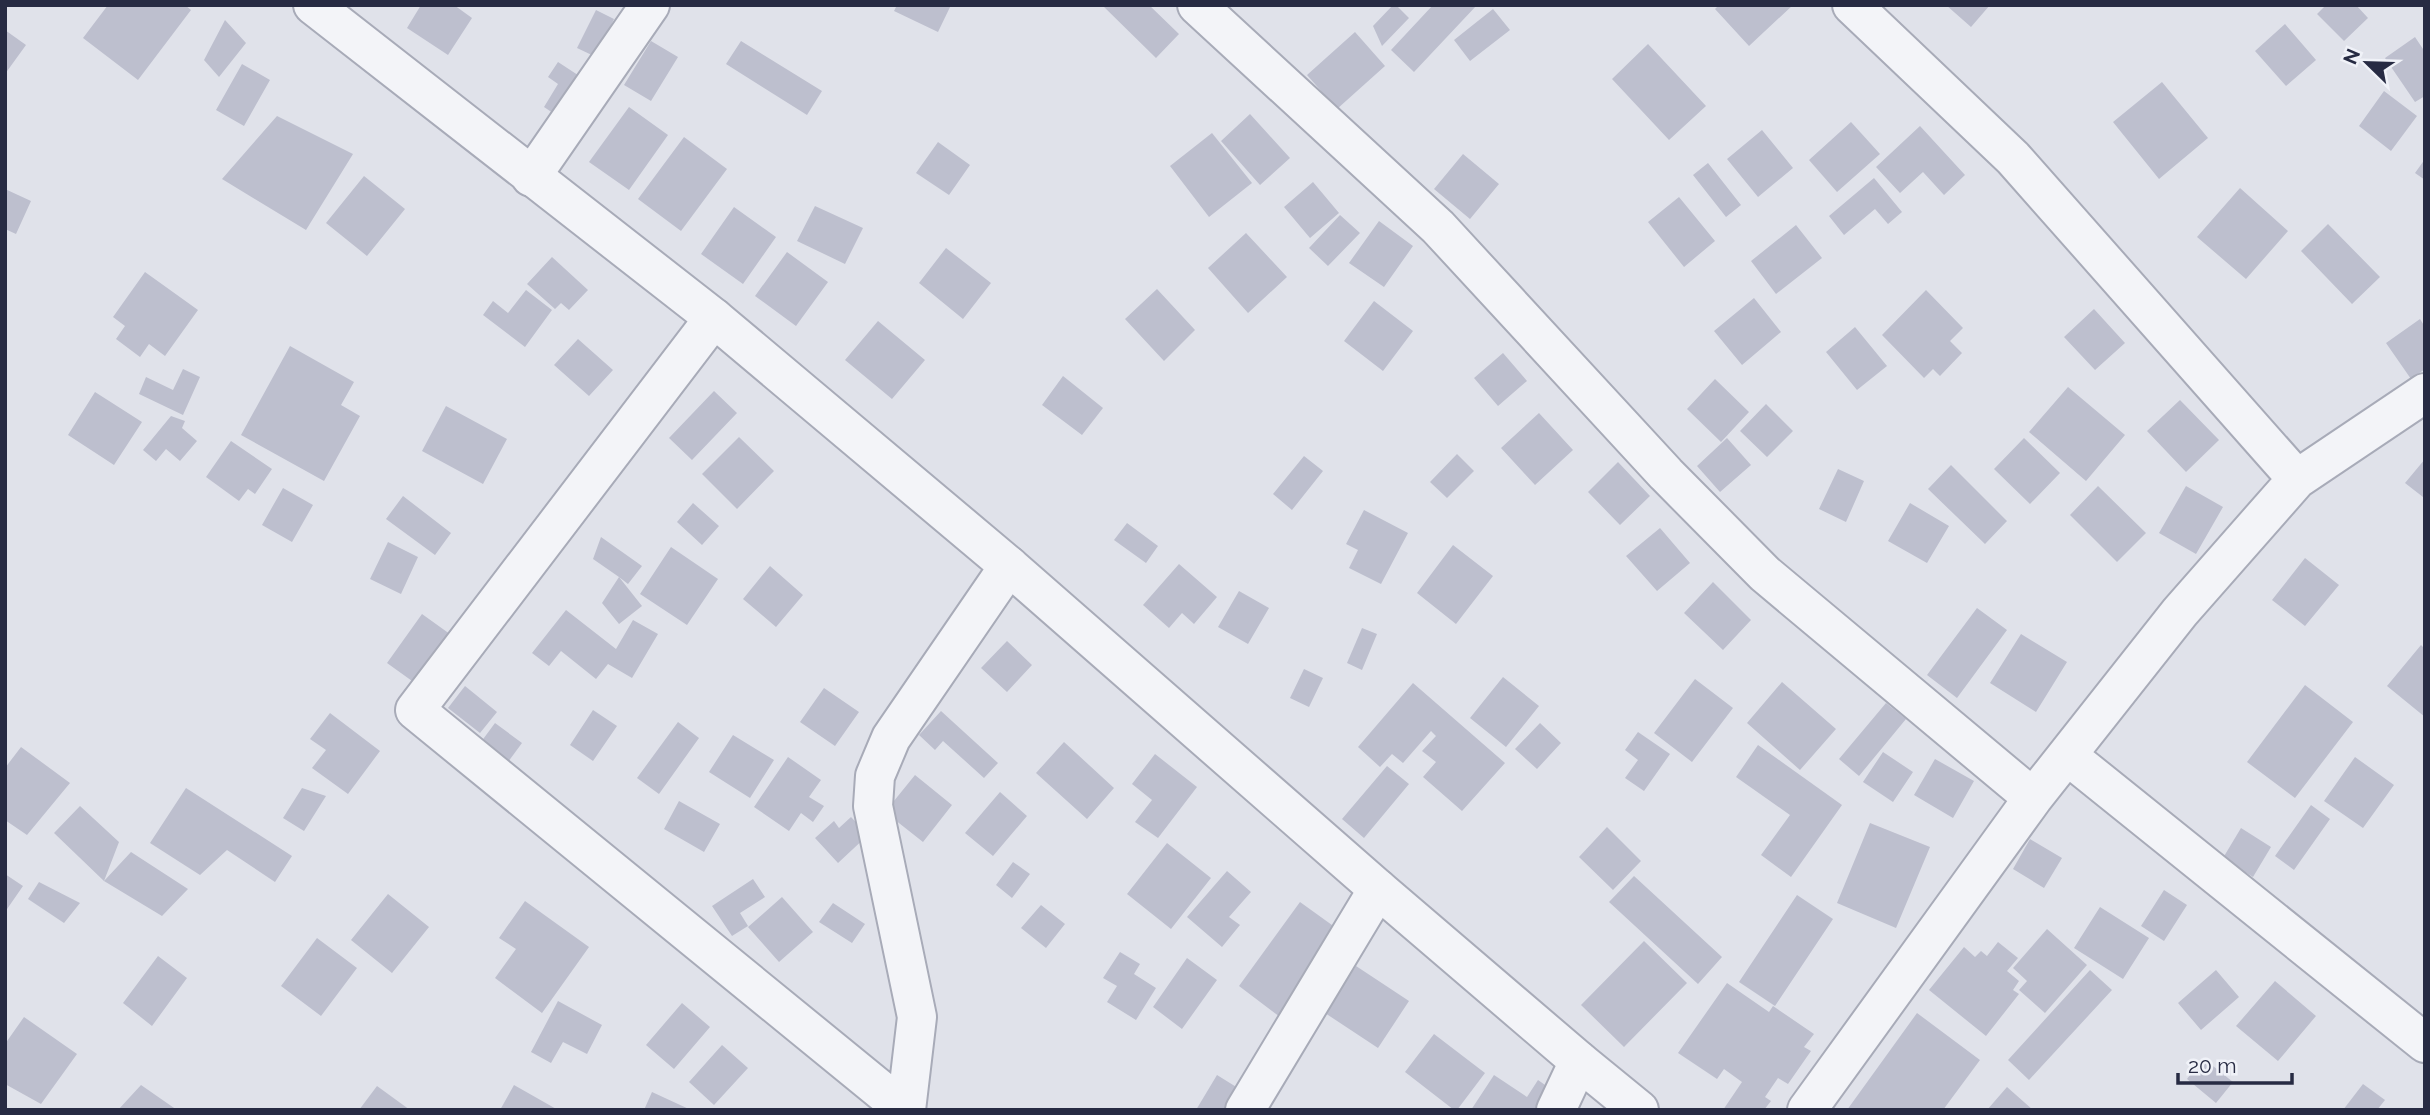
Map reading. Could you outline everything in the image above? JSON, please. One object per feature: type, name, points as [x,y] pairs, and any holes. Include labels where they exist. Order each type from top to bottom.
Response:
[{"type":"street","points":[[313,5],[714,318],[1010,566],[1378,889],[1639,1110]]},
{"type":"street","points":[[531,177],[650,5]]},
{"type":"street","points":[[1196,5],[1438,227],[1666,474],[1765,574],[2033,798]]},
{"type":"street","points":[[1852,5],[2012,158],[2297,479]]},
{"type":"street","points":[[714,318],[415,710],[905,1110]]},
{"type":"street","points":[[1807,1110],[2033,798],[2180,612],[2297,479],[2425,393]]},
{"type":"street","points":[[905,1110],[918,1017],[873,806],[875,776],[891,738],[1010,566]]},
{"type":"street","points":[[2068,756],[2425,1044]]},
{"type":"street","points":[[1245,1110],[1378,889]]},
{"type":"street","points":[[1556,1110],[1579,1061]]},
{"type":"building","points":[[108,5],[185,5],[191,10],[138,80],[83,38]]},
{"type":"building","points":[[421,5],[454,5],[472,18],[448,55],[407,28]]},
{"type":"building","points":[[897,5],[951,5],[938,32],[894,11]]},
{"type":"building","points":[[1102,5],[1149,5],[1179,34],[1156,58]]},
{"type":"building","points":[[1393,5],[1409,18],[1382,46],[1373,26]]},
{"type":"building","points":[[1433,5],[1477,5],[1414,72],[1391,50]]},
{"type":"building","points":[[1719,5],[1793,5],[1749,46],[1715,9]]},
{"type":"building","points":[[1946,5],[1990,5],[1971,27]]},
{"type":"building","points":[[2326,5],[2356,5],[2368,18],[2344,41],[2317,14]]},
{"type":"building","points":[[1493,9],[1510,30],[1470,61],[1454,40]]},
{"type":"building","points":[[596,10],[614,19],[596,57],[577,48]]},
{"type":"building","points":[[225,20],[246,43],[219,77],[204,60]]},
{"type":"building","points":[[2285,24],[2316,60],[2286,86],[2255,51]]},
{"type":"building","points":[[5,30],[26,45],[5,74]]},
{"type":"building","points":[[1355,32],[1385,66],[1337,109],[1307,75]]},
{"type":"building","points":[[2415,37],[2425,52],[2425,96],[2415,102],[2385,58]]},
{"type":"building","points":[[651,41],[678,57],[651,101],[624,85]]},
{"type":"building","points":[[741,41],[822,91],[807,115],[726,64]]},
{"type":"building","points":[[1648,44],[1706,106],[1669,140],[1612,79]]},
{"type":"building","points":[[558,62],[584,79],[559,117],[544,107],[558,84],[548,77]]},
{"type":"building","points":[[242,64],[270,80],[244,126],[216,110]]},
{"type":"building","points":[[2162,82],[2208,138],[2159,179],[2113,122]]},
{"type":"building","points":[[2384,91],[2417,116],[2391,151],[2359,126]]},
{"type":"building","points":[[629,107],[668,135],[629,190],[589,162]]},
{"type":"building","points":[[1250,114],[1290,158],[1260,185],[1221,141]]},
{"type":"building","points":[[277,116],[353,154],[306,230],[222,179]]},
{"type":"building","points":[[1851,122],[1880,154],[1837,192],[1809,160]]},
{"type":"building","points":[[1920,126],[1965,175],[1944,195],[1923,172],[1900,193],[1876,167]]},
{"type":"building","points":[[1762,130],[1793,168],[1758,197],[1727,159]]},
{"type":"building","points":[[1212,133],[1252,183],[1209,217],[1170,166]]},
{"type":"building","points":[[684,137],[727,169],[681,231],[638,199]]},
{"type":"building","points":[[938,142],[970,165],[949,195],[916,173]]},
{"type":"building","points":[[1463,154],[1499,184],[1470,219],[1434,189]]},
{"type":"building","points":[[2425,159],[2425,180],[2415,173]]},
{"type":"building","points":[[1708,163],[1741,205],[1726,217],[1693,175]]},
{"type":"building","points":[[364,176],[405,209],[367,256],[326,223]]},
{"type":"building","points":[[1874,178],[1902,212],[1888,224],[1875,209],[1844,235],[1829,216]]},
{"type":"building","points":[[1313,182],[1339,213],[1310,238],[1284,207]]},
{"type":"building","points":[[2240,188],[2288,231],[2246,279],[2197,237]]},
{"type":"building","points":[[5,189],[31,201],[16,234],[5,229]]},
{"type":"building","points":[[1679,197],[1715,241],[1684,267],[1648,222]]},
{"type":"building","points":[[815,206],[863,228],[845,264],[797,241]]},
{"type":"building","points":[[734,207],[776,237],[743,284],[701,254]]},
{"type":"building","points":[[1340,215],[1360,233],[1328,266],[1309,248]]},
{"type":"building","points":[[1379,221],[1413,246],[1384,287],[1349,263]]},
{"type":"building","points":[[2328,224],[2380,277],[2352,304],[2301,251]]},
{"type":"building","points":[[1796,225],[1822,258],[1776,294],[1751,261]]},
{"type":"building","points":[[1246,233],[1287,277],[1248,313],[1208,268]]},
{"type":"building","points":[[946,248],[991,283],[963,319],[919,283]]},
{"type":"building","points":[[787,252],[828,282],[796,326],[755,296]]},
{"type":"building","points":[[552,257],[588,290],[569,310],[561,303],[555,309],[527,284]]},
{"type":"building","points":[[145,272],[198,310],[165,356],[149,344],[140,357],[116,339],[125,326],[113,317]]},
{"type":"building","points":[[1157,289],[1195,330],[1164,361],[1125,319]]},
{"type":"building","points":[[526,290],[552,310],[525,347],[483,315],[493,301],[508,313]]},
{"type":"building","points":[[1926,290],[1963,328],[1950,341],[1962,353],[1940,376],[1933,369],[1924,378],[1882,335]]},
{"type":"building","points":[[1754,298],[1781,332],[1742,365],[1714,331]]},
{"type":"building","points":[[1374,301],[1413,331],[1383,371],[1344,341]]},
{"type":"building","points":[[2094,309],[2125,343],[2095,370],[2064,337]]},
{"type":"building","points":[[2420,319],[2425,327],[2425,369],[2411,379],[2386,343]]},
{"type":"building","points":[[878,321],[925,360],[892,399],[845,360]]},
{"type":"building","points":[[1855,327],[1887,366],[1857,390],[1826,352]]},
{"type":"building","points":[[578,339],[613,370],[589,396],[554,365]]},
{"type":"building","points":[[290,346],[354,382],[341,405],[360,416],[324,481],[241,435]]},
{"type":"building","points":[[1503,353],[1527,381],[1498,406],[1474,378]]},
{"type":"building","points":[[183,369],[200,377],[183,415],[139,394],[146,377],[173,390]]},
{"type":"building","points":[[1063,376],[1103,408],[1082,435],[1042,405]]},
{"type":"building","points":[[1715,379],[1749,412],[1721,442],[1687,409]]},
{"type":"building","points":[[2068,387],[2125,435],[2086,481],[2029,432]]},
{"type":"building","points":[[714,391],[737,413],[692,460],[669,438]]},
{"type":"building","points":[[95,392],[142,422],[114,465],[68,435]]},
{"type":"building","points":[[2180,400],[2219,440],[2186,472],[2147,431]]},
{"type":"building","points":[[1766,404],[1793,431],[1767,457],[1740,431]]},
{"type":"building","points":[[446,406],[507,439],[483,484],[422,451]]},
{"type":"building","points":[[1539,413],[1573,450],[1535,485],[1501,448]]},
{"type":"building","points":[[171,416],[185,421],[182,428],[197,441],[180,461],[166,449],[156,461],[143,450]]},
{"type":"building","points":[[739,437],[774,471],[737,509],[702,474]]},
{"type":"building","points":[[1727,438],[1751,465],[1720,492],[1697,466]]},
{"type":"building","points":[[2024,438],[2060,473],[2030,504],[1994,469]]},
{"type":"building","points":[[231,441],[272,469],[255,494],[248,489],[239,501],[206,477]]},
{"type":"building","points":[[1457,454],[1474,471],[1447,498],[1430,482]]},
{"type":"building","points":[[1304,456],[1323,471],[1292,510],[1273,494]]},
{"type":"building","points":[[2425,459],[2425,496],[2423,497],[2405,483]]},
{"type":"building","points":[[1618,462],[1650,496],[1620,525],[1588,492]]},
{"type":"building","points":[[1951,465],[2007,521],[1985,544],[1928,489]]},
{"type":"building","points":[[1838,469],[1864,481],[1846,522],[1819,509]]},
{"type":"building","points":[[2098,486],[2146,533],[2117,562],[2070,515]]},
{"type":"building","points":[[2186,486],[2223,507],[2196,554],[2159,533]]},
{"type":"building","points":[[283,488],[313,505],[292,542],[262,525]]},
{"type":"building","points":[[403,496],[451,533],[435,555],[386,519]]},
{"type":"building","points":[[693,503],[719,526],[702,545],[677,522]]},
{"type":"building","points":[[1910,503],[1949,526],[1927,563],[1888,541]]},
{"type":"building","points":[[1364,510],[1408,533],[1381,584],[1349,568],[1358,550],[1346,544]]},
{"type":"building","points":[[1127,523],[1158,546],[1146,563],[1114,540]]},
{"type":"building","points":[[1660,528],[1690,563],[1657,591],[1626,556]]},
{"type":"building","points":[[601,537],[642,566],[628,584],[593,559]]},
{"type":"building","points":[[388,542],[418,557],[401,594],[370,579]]},
{"type":"building","points":[[1453,545],[1493,576],[1456,624],[1417,593]]},
{"type":"building","points":[[671,547],[718,579],[687,625],[640,594]]},
{"type":"building","points":[[2305,558],[2339,585],[2305,626],[2272,600]]},
{"type":"building","points":[[1179,564],[1217,597],[1194,624],[1182,613],[1169,628],[1143,605]]},
{"type":"building","points":[[770,566],[803,595],[776,627],[743,599]]},
{"type":"building","points":[[619,577],[642,606],[619,624],[602,603]]},
{"type":"building","points":[[1713,582],[1751,620],[1723,650],[1684,613]]},
{"type":"building","points":[[1239,591],[1269,608],[1248,644],[1218,627]]},
{"type":"building","points":[[1977,608],[2007,630],[1957,698],[1927,675]]},
{"type":"building","points":[[566,610],[616,649],[633,620],[658,634],[632,678],[608,664],[596,679],[561,651],[549,666],[532,653]]},
{"type":"building","points":[[422,614],[461,642],[426,691],[387,663]]},
{"type":"building","points":[[1362,628],[1377,634],[1362,670],[1347,663]]},
{"type":"building","points":[[2021,634],[2067,662],[2036,712],[1990,683]]},
{"type":"building","points":[[1007,641],[1032,665],[1007,692],[981,668]]},
{"type":"building","points":[[2421,645],[2425,649],[2425,717],[2387,686]]},
{"type":"building","points":[[1304,669],[1323,678],[1309,707],[1290,698]]},
{"type":"building","points":[[1503,677],[1539,706],[1506,747],[1470,718]]},
{"type":"building","points":[[1695,679],[1733,708],[1692,762],[1654,733]]},
{"type":"building","points":[[1782,682],[1836,729],[1800,770],[1747,723]]},
{"type":"building","points":[[1413,683],[1505,763],[1462,811],[1423,777],[1436,762],[1422,751],[1436,736],[1431,731],[1403,763],[1392,754],[1380,767],[1358,747]]},
{"type":"building","points":[[2305,685],[2353,722],[2295,798],[2247,762]]},
{"type":"building","points":[[465,686],[497,712],[480,733],[448,708]]},
{"type":"building","points":[[824,688],[859,712],[835,746],[800,722]]},
{"type":"building","points":[[1886,703],[1906,719],[1859,776],[1839,759]]},
{"type":"building","points":[[593,710],[617,726],[593,761],[570,745]]},
{"type":"building","points":[[941,711],[998,763],[984,778],[943,741],[935,750],[919,735]]},
{"type":"building","points":[[330,713],[380,751],[348,794],[312,768],[326,750],[310,739]]},
{"type":"building","points":[[678,722],[699,738],[659,794],[637,778]]},
{"type":"building","points":[[495,723],[522,743],[505,766],[478,746]]},
{"type":"building","points":[[1540,723],[1561,743],[1537,769],[1515,749]]},
{"type":"building","points":[[1638,732],[1670,754],[1644,791],[1625,778],[1638,760],[1625,750]]},
{"type":"building","points":[[733,735],[774,760],[750,798],[709,772]]},
{"type":"building","points":[[1064,742],[1114,788],[1087,819],[1036,773]]},
{"type":"building","points":[[1758,745],[1842,805],[1791,877],[1761,855],[1790,815],[1736,777]]},
{"type":"building","points":[[21,747],[70,783],[27,835],[5,820],[5,768]]},
{"type":"building","points":[[1883,752],[1913,772],[1893,802],[1863,782]]},
{"type":"building","points":[[1155,754],[1197,787],[1158,838],[1135,822],[1152,800],[1132,784]]},
{"type":"building","points":[[788,757],[821,780],[809,797],[824,806],[813,822],[801,813],[789,831],[754,807]]},
{"type":"building","points":[[2355,757],[2394,785],[2363,828],[2324,801]]},
{"type":"building","points":[[1935,759],[1974,781],[1953,818],[1914,795]]},
{"type":"building","points":[[1387,766],[1409,784],[1364,838],[1342,819]]},
{"type":"building","points":[[915,775],[952,805],[923,842],[885,812]]},
{"type":"building","points":[[186,788],[292,856],[275,882],[227,850],[200,875],[150,843]]},
{"type":"building","points":[[302,788],[326,796],[304,831],[283,818]]},
{"type":"building","points":[[1000,792],[1027,816],[993,856],[965,833]]},
{"type":"building","points":[[679,801],[720,824],[704,852],[664,829]]},
{"type":"building","points":[[2311,805],[2330,819],[2294,870],[2275,856]]},
{"type":"building","points":[[80,806],[119,842],[104,881],[54,833]]},
{"type":"building","points":[[851,817],[868,835],[838,863],[815,838],[834,821],[839,828]]},
{"type":"building","points":[[1870,823],[1930,847],[1896,928],[1837,903]]},
{"type":"building","points":[[1607,827],[1641,861],[1613,890],[1579,857]]},
{"type":"building","points":[[2241,828],[2271,847],[2253,877],[2223,858]]},
{"type":"building","points":[[2030,839],[2062,858],[2044,888],[2013,869]]},
{"type":"building","points":[[1167,843],[1211,878],[1171,929],[1127,894]]},
{"type":"building","points":[[131,852],[188,889],[162,916],[104,881]]},
{"type":"building","points":[[1013,862],[1030,874],[1012,898],[996,885]]},
{"type":"building","points":[[1227,871],[1251,892],[1229,917],[1240,925],[1222,947],[1187,917]]},
{"type":"building","points":[[5,874],[23,886],[5,912]]},
{"type":"building","points":[[1634,876],[1722,957],[1698,984],[1609,902]]},
{"type":"building","points":[[753,879],[765,897],[740,913],[748,926],[732,936],[712,906]]},
{"type":"building","points":[[39,882],[80,903],[64,923],[28,899]]},
{"type":"building","points":[[2164,890],[2187,905],[2164,941],[2141,926]]},
{"type":"building","points":[[388,894],[429,927],[392,973],[351,940]]},
{"type":"building","points":[[1797,895],[1833,919],[1775,1006],[1739,982]]},
{"type":"building","points":[[782,897],[813,932],[779,962],[748,927]]},
{"type":"building","points":[[525,901],[589,947],[542,1013],[495,978],[516,949],[499,938]]},
{"type":"building","points":[[1300,902],[1350,938],[1288,1023],[1239,986]]},
{"type":"building","points":[[833,903],[865,924],[852,943],[819,922]]},
{"type":"building","points":[[1041,905],[1065,924],[1046,948],[1021,928]]},
{"type":"building","points":[[2100,907],[2149,938],[2123,979],[2074,948]]},
{"type":"building","points":[[2047,929],[2087,965],[2045,1013],[2019,990],[2027,981],[2013,968]]},
{"type":"building","points":[[317,938],[357,968],[321,1016],[281,986]]},
{"type":"building","points":[[1644,941],[1687,983],[1624,1047],[1581,1005]]},
{"type":"building","points":[[1998,942],[2018,958],[2007,971],[2019,981],[2013,990],[2019,994],[1986,1036],[1929,990],[1964,947],[1975,957],[1981,951],[1987,956]]},
{"type":"building","points":[[1120,952],[1140,964],[1134,974],[1156,988],[1136,1020],[1107,1002],[1117,986],[1103,978]]},
{"type":"building","points":[[158,956],[187,978],[152,1026],[123,1003]]},
{"type":"building","points":[[1187,958],[1217,980],[1182,1029],[1153,1007]]},
{"type":"building","points":[[1356,966],[1409,1001],[1378,1048],[1325,1013]]},
{"type":"building","points":[[2090,970],[2112,990],[2029,1080],[2008,1060]]},
{"type":"building","points":[[2216,970],[2239,997],[2201,1030],[2178,1003]]},
{"type":"building","points":[[2275,981],[2316,1016],[2278,1061],[2236,1026]]},
{"type":"building","points":[[1727,983],[1769,1012],[1773,1006],[1814,1034],[1804,1047],[1811,1051],[1788,1084],[1778,1078],[1765,1097],[1771,1101],[1764,1110],[1723,1110],[1742,1082],[1724,1069],[1717,1079],[1678,1053]]},
{"type":"building","points":[[558,1001],[602,1025],[587,1054],[563,1042],[551,1063],[531,1052]]},
{"type":"building","points":[[682,1003],[710,1027],[674,1069],[646,1045]]},
{"type":"building","points":[[1917,1013],[1980,1060],[1943,1110],[1847,1110]]},
{"type":"building","points":[[24,1017],[77,1054],[41,1104],[5,1084],[5,1044]]},
{"type":"building","points":[[1434,1034],[1485,1073],[1457,1110],[1405,1072]]},
{"type":"building","points":[[722,1045],[748,1068],[714,1105],[689,1082]]},
{"type":"building","points":[[2203,1058],[2233,1082],[2216,1103],[2187,1079]]},
{"type":"building","points":[[1217,1075],[1246,1093],[1235,1110],[1196,1110]]},
{"type":"building","points":[[1494,1075],[1527,1097],[1538,1080],[1562,1097],[1553,1110],[1471,1110]]},
{"type":"building","points":[[2363,1084],[2385,1100],[2377,1110],[2343,1110]]},
{"type":"building","points":[[141,1085],[177,1110],[118,1110]]},
{"type":"building","points":[[514,1085],[558,1110],[500,1110]]},
{"type":"building","points":[[377,1086],[410,1110],[359,1110]]},
{"type":"building","points":[[2007,1087],[2033,1110],[1987,1110]]},
{"type":"building","points":[[652,1092],[691,1110],[644,1110]]}]
